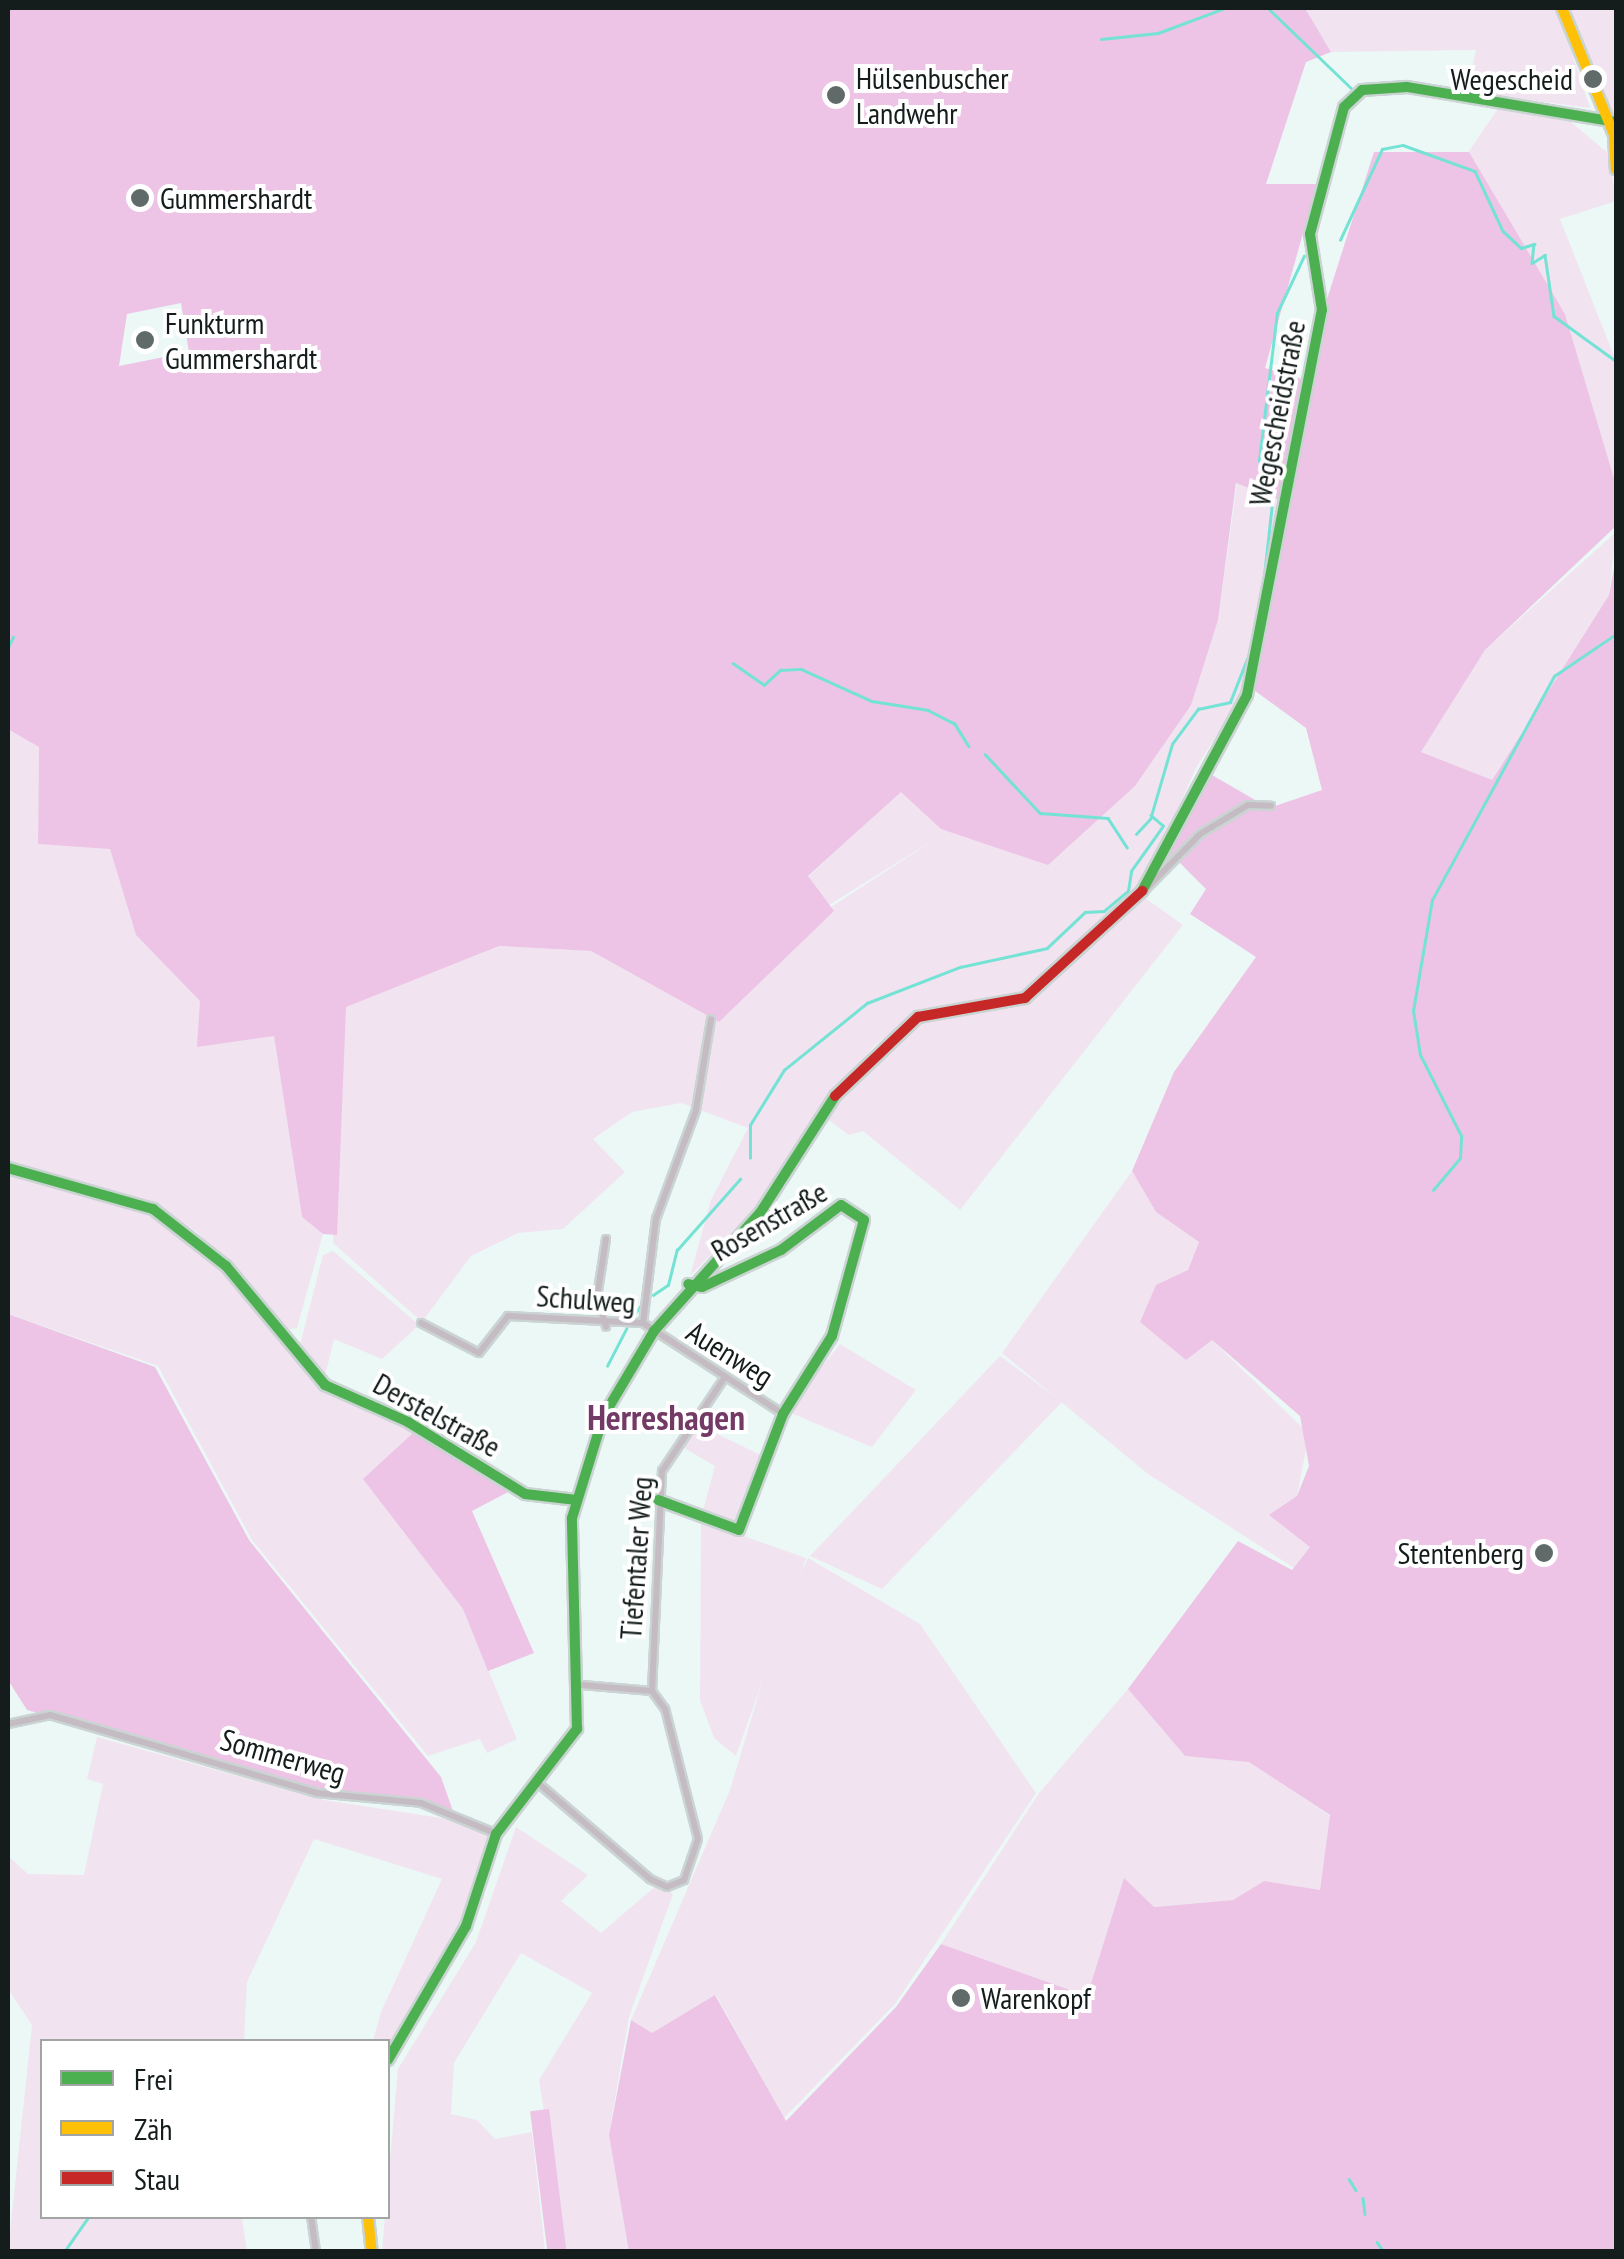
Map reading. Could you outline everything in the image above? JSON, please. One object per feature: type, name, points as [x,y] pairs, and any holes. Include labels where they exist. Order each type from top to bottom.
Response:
[{"type":"main road","points":[[1562,8],[1611,122],[1616,169]]},
{"type":"main road","name":"Wegescheidstraße","points":[[1146,889],[1247,694],[1322,310],[1310,234],[1344,106],[1362,90],[1407,87],[1611,122]]},
{"type":"main road","points":[[390,2057],[466,1926],[496,1834],[577,1729],[582,1686],[566,1572],[577,1500],[604,1417],[654,1330],[688,1284],[760,1213],[845,1081],[880,1046],[918,1017],[1025,998],[1146,889]]},
{"type":"main road","name":"Derstelstraße","points":[[8,1168],[118,1195],[174,1222],[325,1385],[433,1436],[525,1494],[577,1500]]},
{"type":"main road","name":"Rosenstraße","points":[[658,1500],[739,1530],[783,1414],[820,1366],[851,1289],[858,1210],[840,1206],[754,1265],[688,1284]]},
{"type":"main road","points":[[368,2219],[372,2252]]},
{"type":"street","points":[[1146,889],[1200,834],[1248,806],[1271,806]]},
{"type":"street","points":[[642,1323],[656,1218],[696,1110],[711,1019]]},
{"type":"street","points":[[606,1240],[597,1297],[606,1327]]},
{"type":"street","name":"Schulweg","points":[[421,1323],[479,1353],[508,1316],[606,1327],[642,1323],[654,1330]]},
{"type":"street","name":"Auenweg","points":[[654,1330],[783,1414]]},
{"type":"street","name":"Tiefentaler Weg","points":[[652,1691],[658,1500],[674,1445],[725,1377]]},
{"type":"street","points":[[538,1783],[650,1880],[667,1887],[684,1880],[698,1839],[665,1709],[652,1691],[582,1686]]},
{"type":"street","name":"Sommerweg","points":[[8,1724],[56,1717],[316,1793],[421,1802],[496,1834]]},
{"type":"street","points":[[311,2219],[316,2252]]},
{"type":"shaded area","points":[[8,8],[1305,8],[1331,52],[1306,62],[1266,184],[1317,184],[1265,368],[1302,379],[1280,500],[1236,483],[1218,620],[1191,705],[1135,786],[1048,865],[941,829],[901,792],[808,876],[834,911],[719,1022],[591,951],[499,946],[346,1007],[337,1235],[323,1234],[302,1217],[274,1036],[197,1047],[200,1001],[136,935],[110,849],[38,844],[39,747],[8,729]],"holes":[[[181,303],[189,352],[119,366],[127,314]]]},
{"type":"shaded area","points":[[1305,8],[1557,8],[1590,108],[1467,92],[1476,50],[1331,52]]},
{"type":"shaded area","points":[[1568,8],[1616,8],[1616,116],[1605,108]]},
{"type":"shaded area","points":[[1499,107],[1571,122],[1609,154],[1616,201],[1560,219],[1616,361],[1616,485],[1565,314],[1465,157]]},
{"type":"shaded area","points":[[1374,152],[1469,152],[1565,314],[1616,485],[1616,526],[1485,650],[1421,752],[1492,780],[1609,595],[1616,557],[1616,2251],[629,2252],[609,2135],[631,2020],[652,2033],[715,1995],[786,2121],[896,2007],[941,1944],[1087,1996],[1124,1878],[1154,1907],[1233,1900],[1264,1881],[1320,1890],[1330,1815],[1249,1762],[1185,1756],[1128,1689],[1238,1541],[1292,1570],[1310,1547],[1269,1515],[1297,1496],[1309,1466],[1300,1416],[1212,1340],[1186,1360],[1140,1322],[1156,1285],[1188,1270],[1199,1242],[1156,1212],[1132,1171],[1174,1072],[1256,957],[1190,914],[1206,889],[1179,862],[1162,868],[1205,771],[1269,808],[1322,790],[1306,728],[1251,688],[1328,296]]},
{"type":"shaded area","points":[[1237,483],[1280,500],[1248,686],[1197,766],[1141,889],[1033,989],[918,1012],[875,1045],[820,1109],[757,1208],[690,1276],[711,1200],[748,1128],[681,1103],[632,1112],[593,1139],[625,1172],[563,1229],[518,1233],[471,1256],[422,1322],[333,1243],[345,1007],[498,946],[591,951],[719,1022],[831,907],[940,836],[829,905],[808,877],[901,791],[941,829],[1218,620]]},
{"type":"shaded area","points":[[1616,532],[1609,595],[1491,781],[1421,752],[1485,650]]},
{"type":"shaded area","points":[[18,727],[39,747],[38,844],[110,848],[136,935],[201,1001],[274,1035],[302,1217],[323,1234],[297,1328],[287,1330],[197,1232],[152,1203],[39,1177],[8,1160],[8,729]]},
{"type":"shaded area","points":[[1145,898],[1183,925],[960,1210],[863,1131],[849,1135],[826,1118],[881,1052],[923,1022],[1027,1003]]},
{"type":"shaded area","points":[[1132,1171],[1156,1212],[1199,1242],[1188,1270],[1212,1340],[1309,1434],[1297,1496],[1310,1547],[1294,1568],[1148,1474],[1002,1353]]},
{"type":"shaded area","points":[[8,1172],[155,1214],[223,1269],[323,1388],[415,1431],[364,1479],[463,1609],[517,1739],[487,1753],[480,1739],[428,1756],[252,1540],[158,1366],[8,1314]]},
{"type":"shaded area","points":[[333,1251],[419,1325],[382,1359],[334,1339],[324,1380],[300,1345],[323,1255]]},
{"type":"shaded area","points":[[8,1314],[155,1367],[249,1540],[441,1777],[453,1811],[333,1795],[27,1710],[8,1680]]},
{"type":"shaded area","points":[[840,1344],[916,1390],[872,1447],[786,1411]]},
{"type":"shaded area","points":[[1000,1356],[1062,1402],[882,1589],[810,1556]]},
{"type":"shaded area","points":[[694,1423],[761,1455],[737,1525],[702,1514],[715,1466],[679,1445]]},
{"type":"shaded area","points":[[415,1431],[510,1491],[472,1511],[534,1653],[488,1671],[463,1609],[363,1479]]},
{"type":"shaded area","points":[[701,1521],[806,1558],[736,1756],[714,1738],[700,1700]]},
{"type":"shaded area","points":[[808,1558],[920,1624],[1036,1793],[895,2004],[784,2118],[716,1995],[652,2033],[631,2020],[730,1790],[786,1602]]},
{"type":"shaded area","points":[[1128,1689],[1185,1756],[1249,1761],[1330,1816],[1320,1891],[1264,1881],[1233,1900],[1153,1907],[1124,1879],[1087,1996],[941,1944],[1039,1793]]},
{"type":"shaded area","points":[[97,1737],[324,1800],[454,1820],[489,1836],[459,1927],[390,2046],[390,2039],[374,2039],[381,2012],[442,1879],[314,1839],[247,1982],[244,2039],[40,2039],[40,2219],[242,2219],[247,2252],[8,2251],[32,2025],[8,1989],[8,1856],[28,1874],[84,1875],[103,1784],[87,1779]]},
{"type":"shaded area","points":[[516,1827],[588,1875],[561,1901],[601,1933],[657,1885],[673,1894],[629,2017],[609,2134],[629,2251],[566,2251],[539,2080],[592,1993],[521,1953],[454,2063],[451,2114],[477,2120],[495,2139],[532,2132],[545,2251],[382,2251],[385,2219],[390,2219],[390,2160],[398,2069],[476,1942]]},
{"type":"shaded area","points":[[549,2109],[566,2251],[547,2252],[530,2111]]},
{"type":"waterway","points":[[1101,39],[1158,33],[1225,8]]},
{"type":"waterway","points":[[1268,8],[1351,88]]},
{"type":"waterway","points":[[1340,240],[1382,149],[1403,145],[1475,171],[1503,231],[1521,248],[1534,244],[1532,263],[1545,255],[1554,316],[1616,361]]},
{"type":"waterway","points":[[1274,493],[1259,461],[1277,313],[1304,256]]},
{"type":"waterway","points":[[1262,594],[1272,503]]},
{"type":"waterway","points":[[1253,637],[1260,606]]},
{"type":"waterway","points":[[1433,1190],[1460,1158],[1461,1136],[1420,1055],[1413,1011],[1432,900],[1554,676],[1616,634]]},
{"type":"waterway","points":[[8,647],[13,637]]},
{"type":"waterway","points":[[750,1158],[750,1125],[784,1070],[867,1003],[960,967],[1047,948],[1085,912],[1104,911],[1128,891],[1131,871],[1163,826],[1151,816],[1172,744],[1198,709],[1230,702],[1251,649]]},
{"type":"waterway","points":[[733,663],[764,685],[780,670],[801,669],[872,701],[928,710],[955,724],[969,746]]},
{"type":"waterway","points":[[985,754],[1040,813],[1108,818],[1127,847]]},
{"type":"waterway","points":[[1136,834],[1151,818]]},
{"type":"waterway","points":[[653,1295],[668,1285],[677,1250],[740,1179]]},
{"type":"waterway","points":[[631,1319],[644,1301]]},
{"type":"waterway","points":[[607,1366],[626,1329]]},
{"type":"waterway","points":[[1349,2179],[1356,2190]]},
{"type":"waterway","points":[[1363,2198],[1365,2214]]},
{"type":"waterway","points":[[64,2252],[87,2219]]},
{"type":"waterway","points":[[1377,2242],[1384,2252]]},
{"type":"traffic: fast","points":[[1142,891],[1247,695],[1322,310],[1310,234],[1344,107],[1362,90],[1407,87],[1616,122]]},
{"type":"traffic: fast","points":[[390,2057],[466,1926],[496,1834],[577,1729],[572,1518],[603,1417],[654,1331],[760,1213],[835,1096]]},
{"type":"traffic: fast","points":[[8,1168],[153,1209],[226,1266],[325,1385],[408,1422],[525,1494],[577,1500]]},
{"type":"traffic: fast","points":[[658,1500],[739,1530],[783,1414],[832,1336],[864,1220],[841,1205],[781,1250],[702,1287],[688,1284]]},
{"type":"traffic: slow","points":[[1562,8],[1614,135],[1616,169]]},
{"type":"traffic: slow","points":[[368,2219],[372,2252]]},
{"type":"traffic: jam","points":[[835,1096],[918,1017],[1025,998],[1142,891]]},
{"type":"place","name":"Wegescheid","points":[[1593,79]]},
{"type":"place","name":"Hülsenbuscher Landwehr","points":[[836,95]]},
{"type":"place","name":"Gummershardt","points":[[140,198]]},
{"type":"place","name":"Funkturm Gummershardt","points":[[145,340]]},
{"type":"place","name":"Stentenberg","points":[[1544,1553]]},
{"type":"place","name":"Warenkopf","points":[[961,1998]]},
{"type":"district","name":"Herreshagen","points":[[666,1417]]}]
